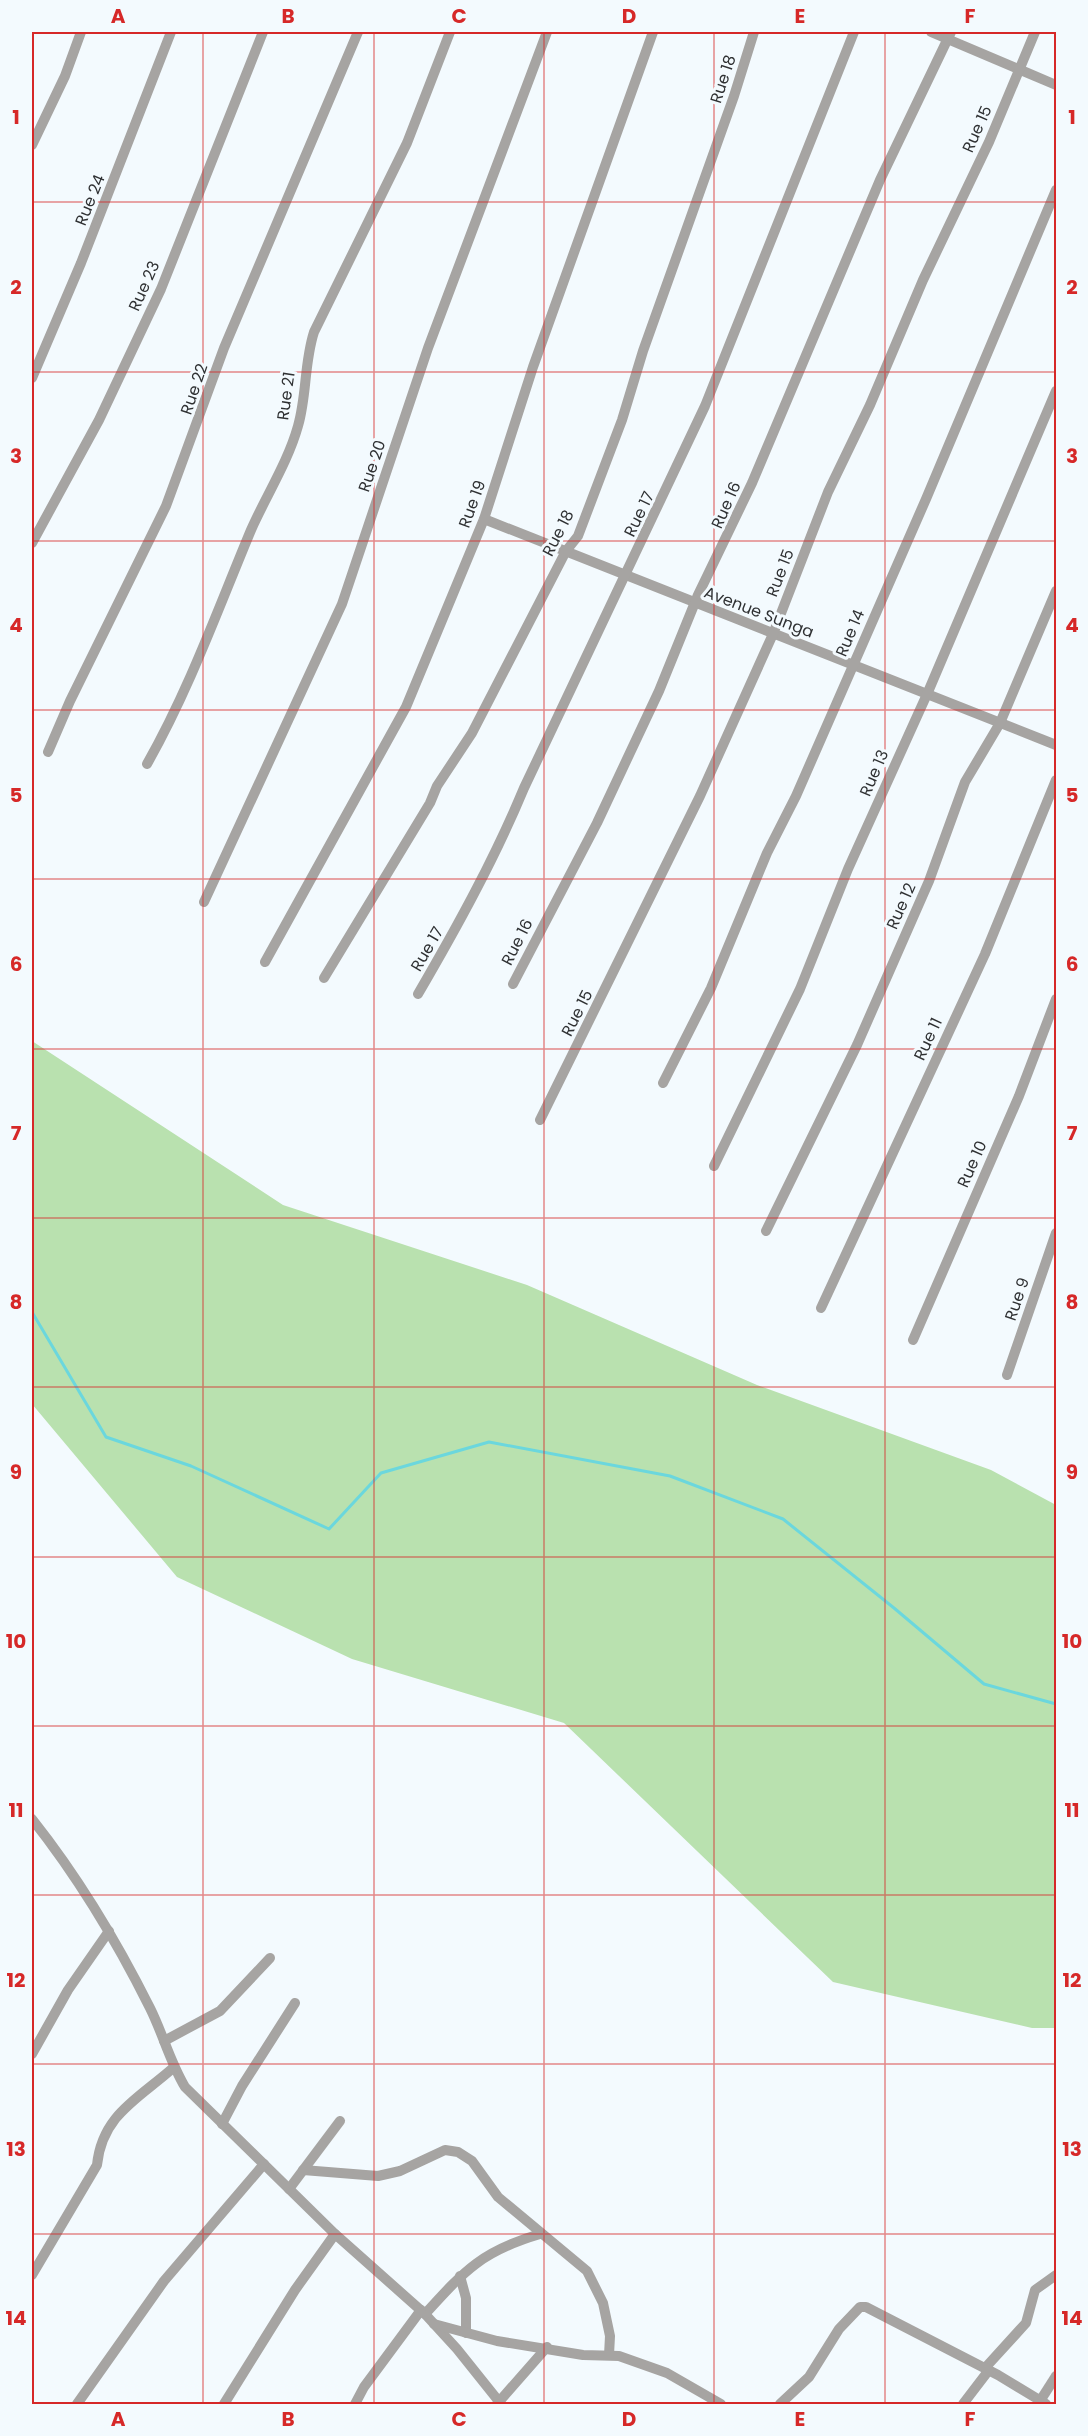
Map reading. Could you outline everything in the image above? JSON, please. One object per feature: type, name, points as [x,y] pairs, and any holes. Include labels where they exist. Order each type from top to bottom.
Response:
[{"type":"street","points":[[32,145],[65,76],[81,32]]},
{"type":"street","name":"Rue 24","points":[[32,378],[81,263],[171,32]]},
{"type":"street","name":"Rue 23","points":[[32,543],[99,420],[161,289],[263,32]]},
{"type":"street","name":"Rue 22","points":[[48,752],[70,701],[166,506],[224,348],[358,32]]},
{"type":"street","name":"Rue 21","points":[[147,764],[170,724],[258,515],[293,442],[299,424],[308,353],[314,332],[407,143],[450,32]]},
{"type":"street","name":"Rue 20","points":[[204,902],[342,604],[429,348],[547,32]]},
{"type":"street","name":"Rue 19","points":[[264,962],[406,707],[484,519],[533,367],[653,32]]},
{"type":"street","name":"Rue 18","points":[[324,978],[444,776],[462,751],[566,551],[578,536],[622,420],[643,351],[734,96],[754,32]]},
{"type":"street","name":"Rue 17","points":[[418,994],[466,913],[705,406],[854,32]]},
{"type":"street","points":[[931,32],[950,35],[1056,85]]},
{"type":"street","name":"Rue 15","points":[[540,1120],[700,796],[772,634],[828,492],[870,405],[923,280],[989,142],[1035,32]]},
{"type":"street","name":"Rue 16","points":[[513,984],[597,823],[659,691],[695,604],[752,483],[891,154],[950,35]]},
{"type":"street","name":"Rue 14","points":[[663,1083],[711,988],[767,853],[796,796],[926,499],[1056,190]]},
{"type":"street","name":"Rue 13","points":[[714,1166],[800,989],[848,868],[928,692],[1056,390]]},
{"type":"street","name":"Avenue Sunga","points":[[484,519],[695,604],[928,692],[1056,745]]},
{"type":"street","name":"Rue 12","points":[[766,1231],[857,1046],[929,880],[965,782],[1000,723],[1056,591]]},
{"type":"street","name":"Rue 11","points":[[821,1308],[985,954],[1056,780]]},
{"type":"street","name":"Rue 10","points":[[913,1340],[1019,1096],[1056,999]]},
{"type":"street","name":"Rue 9","points":[[1007,1375],[1056,1233]]},
{"type":"street","points":[[32,1821],[109,1930],[150,2008],[173,2068],[185,2087],[335,2234],[423,2312],[499,2404],[547,2347]]},
{"type":"street","points":[[32,2054],[68,1990],[109,1930]]},
{"type":"street","points":[[164,2041],[220,2011],[270,1958]]},
{"type":"street","points":[[222,2124],[242,2086],[295,2004]]},
{"type":"street","points":[[32,2276],[97,2165],[99,2146],[107,2128],[118,2114],[173,2068]]},
{"type":"street","points":[[289,2189],[340,2121]]},
{"type":"street","points":[[303,2169],[378,2176],[400,2171],[434,2153],[445,2150],[458,2152],[472,2161],[498,2198],[587,2271],[603,2303],[610,2336],[609,2355]]},
{"type":"street","points":[[77,2404],[164,2281],[264,2164]]},
{"type":"street","points":[[224,2404],[295,2290],[335,2234]]},
{"type":"street","points":[[355,2404],[364,2386],[423,2312],[460,2276],[489,2253],[511,2242],[540,2234]]},
{"type":"street","points":[[963,2404],[987,2369],[1026,2323],[1035,2290],[1056,2275]]},
{"type":"street","points":[[460,2276],[466,2298],[466,2333]]},
{"type":"street","points":[[780,2404],[809,2377],[839,2329],[860,2307],[866,2307],[987,2369],[1043,2403],[1056,2376]]},
{"type":"street","points":[[434,2324],[497,2341],[547,2347],[583,2355],[609,2355],[667,2373],[721,2404]]},
{"type":"green space","points":[[32,1041],[283,1205],[527,1285],[757,1385],[991,1470],[1056,1505],[1056,2028],[1032,2028],[833,1982],[564,1723],[352,1659],[177,1577],[32,1404]]},
{"type":"waterway","points":[[32,1312],[106,1437],[191,1466],[329,1529],[381,1473],[489,1442],[670,1476],[783,1519],[984,1684],[1056,1704]]}]
